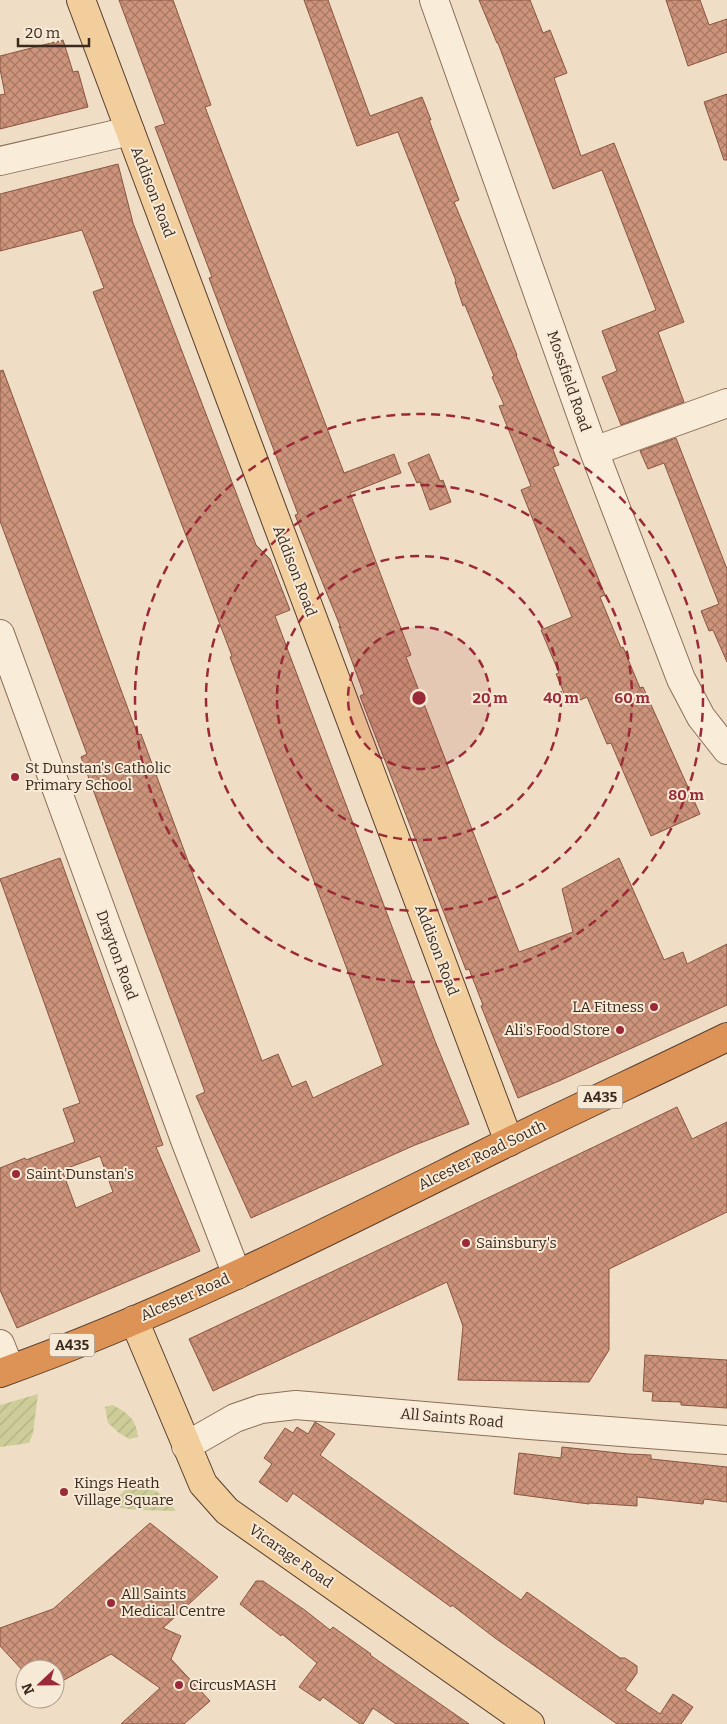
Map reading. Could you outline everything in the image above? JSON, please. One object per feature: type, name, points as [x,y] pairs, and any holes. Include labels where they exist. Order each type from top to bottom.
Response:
[{"type":"highway","name":"Alcester Road South","points":[[237,1275],[727,1037]]},
{"type":"highway","name":"Alcester Road","points":[[134,1320],[237,1275]]},
{"type":"highway","name":"A435","points":[[5,1371],[134,1320]]},
{"type":"main road","name":"Addison Road","points":[[81,0],[509,1142]]},
{"type":"main road","name":"Vicarage Road","points":[[134,1320],[202,1484],[228,1511],[530,1724]]},
{"type":"street","name":"Mossfield Road","points":[[434,0],[594,451],[680,679],[701,717],[727,750]]},
{"type":"street","points":[[0,161],[130,131]]},
{"type":"street","points":[[594,451],[727,403]]},
{"type":"street","name":"Drayton Road","points":[[0,634],[164,1082],[237,1275]]},
{"type":"street","points":[[0,1344],[5,1371]]},
{"type":"street","name":"All Saints Road","points":[[186,1446],[235,1418],[261,1409],[296,1405],[727,1440]]},
{"type":"green space","points":[[38,1394],[33,1433],[29,1443],[0,1447],[0,1405]]},
{"type":"green space","points":[[113,1405],[131,1418],[136,1426],[138,1437],[129,1439],[108,1423],[105,1407]]},
{"type":"green space","points":[[139,1486],[152,1489],[160,1494],[176,1511],[120,1508],[118,1497],[126,1489]]},
{"type":"building","points":[[119,0],[173,0],[211,105],[205,107],[344,473],[394,454],[401,473],[350,493],[411,655],[406,657],[519,952],[573,932],[562,889],[619,858],[664,960],[683,952],[687,964],[727,944],[727,1005],[518,1098],[481,1006],[483,1005],[469,969],[466,970],[360,696],[364,694],[339,626],[341,628],[295,515],[298,514],[209,278],[212,277],[155,127],[165,124]]},
{"type":"building","points":[[304,0],[328,0],[370,116],[422,97],[459,200],[454,202],[517,355],[559,465],[553,467],[605,595],[600,597],[621,648],[623,647],[640,688],[643,687],[700,814],[651,836],[611,743],[607,744],[587,697],[569,705],[556,674],[559,673],[541,630],[572,617],[521,490],[531,486],[499,406],[504,405],[492,377],[494,376],[465,305],[463,306],[456,281],[398,132],[357,146]]},
{"type":"building","points":[[479,0],[530,0],[543,33],[550,30],[567,73],[554,78],[581,156],[614,143],[684,322],[658,332],[684,402],[621,425],[602,377],[617,371],[602,331],[656,310],[602,170],[553,189],[498,43]]},
{"type":"building","points":[[666,0],[700,0],[709,25],[727,19],[727,52],[688,66]]},
{"type":"building","points":[[63,40],[73,72],[78,71],[88,107],[0,129],[0,95],[5,94],[0,69],[0,56]]},
{"type":"building","points":[[727,94],[727,160],[724,160],[704,102]]},
{"type":"building","points":[[118,164],[133,223],[256,545],[270,559],[290,610],[275,616],[435,1041],[469,1124],[415,1145],[251,1218],[196,1096],[205,1092],[81,757],[87,754],[0,521],[0,371],[3,370],[131,717],[138,735],[141,734],[262,1061],[278,1054],[292,1087],[306,1081],[313,1098],[383,1065],[230,657],[232,656],[93,292],[104,288],[82,230],[0,251],[0,194]]},
{"type":"building","points":[[676,438],[727,569],[727,662],[713,630],[709,631],[701,611],[719,604],[664,463],[648,469],[640,451]]},
{"type":"building","points":[[429,454],[440,481],[443,480],[451,502],[430,510],[420,482],[417,483],[408,463]]},
{"type":"building","points":[[60,858],[163,1145],[156,1147],[200,1251],[17,1328],[0,1290],[0,1168],[75,1142],[63,1109],[80,1103],[0,879]],"holes":[[[100,1156],[113,1192],[76,1208],[62,1170]]]},
{"type":"building","points":[[677,1107],[692,1139],[727,1122],[727,1212],[609,1269],[609,1350],[589,1382],[458,1380],[463,1326],[447,1282],[213,1391],[189,1339]]},
{"type":"building","points":[[645,1355],[727,1360],[727,1408],[681,1405],[681,1402],[652,1401],[653,1392],[643,1391]]},
{"type":"building","points":[[315,1422],[335,1434],[320,1455],[521,1600],[527,1592],[620,1658],[625,1658],[637,1666],[637,1673],[625,1690],[660,1714],[673,1694],[693,1707],[681,1724],[617,1724],[293,1493],[287,1502],[259,1482],[272,1464],[264,1458],[285,1428],[293,1433],[297,1427],[308,1434]]},
{"type":"building","points":[[562,1447],[651,1455],[651,1459],[727,1467],[727,1502],[704,1499],[703,1504],[637,1497],[637,1506],[589,1504],[514,1494],[519,1453],[561,1458]]},
{"type":"building","name":"All Saints Medical Centre","points":[[150,1523],[218,1577],[163,1628],[181,1636],[171,1659],[210,1701],[184,1724],[121,1724],[160,1688],[111,1654],[65,1679],[65,1659],[15,1659],[15,1662],[0,1646],[0,1628],[53,1609]]},
{"type":"building","points":[[256,1581],[263,1581],[330,1630],[333,1627],[469,1724],[396,1724],[373,1708],[363,1724],[360,1724],[323,1697],[320,1701],[299,1687],[317,1663],[282,1634],[281,1636],[240,1604]]},
{"type":"place","name":"St Dunstan's Catholic Primary School","points":[[15,777]]},
{"type":"place","name":"LA Fitness","points":[[654,1007]]},
{"type":"place","name":"Ali's Food Store","points":[[620,1030]]},
{"type":"place","name":"Saint Dunstan's","points":[[16,1174]]},
{"type":"place","name":"Sainsbury's","points":[[466,1243]]},
{"type":"place","name":"Kings Heath Village Square","points":[[64,1492]]},
{"type":"place","name":"All Saints Medical Centre","points":[[111,1603]]},
{"type":"place","name":"CircusMASH","points":[[179,1685]]}]
